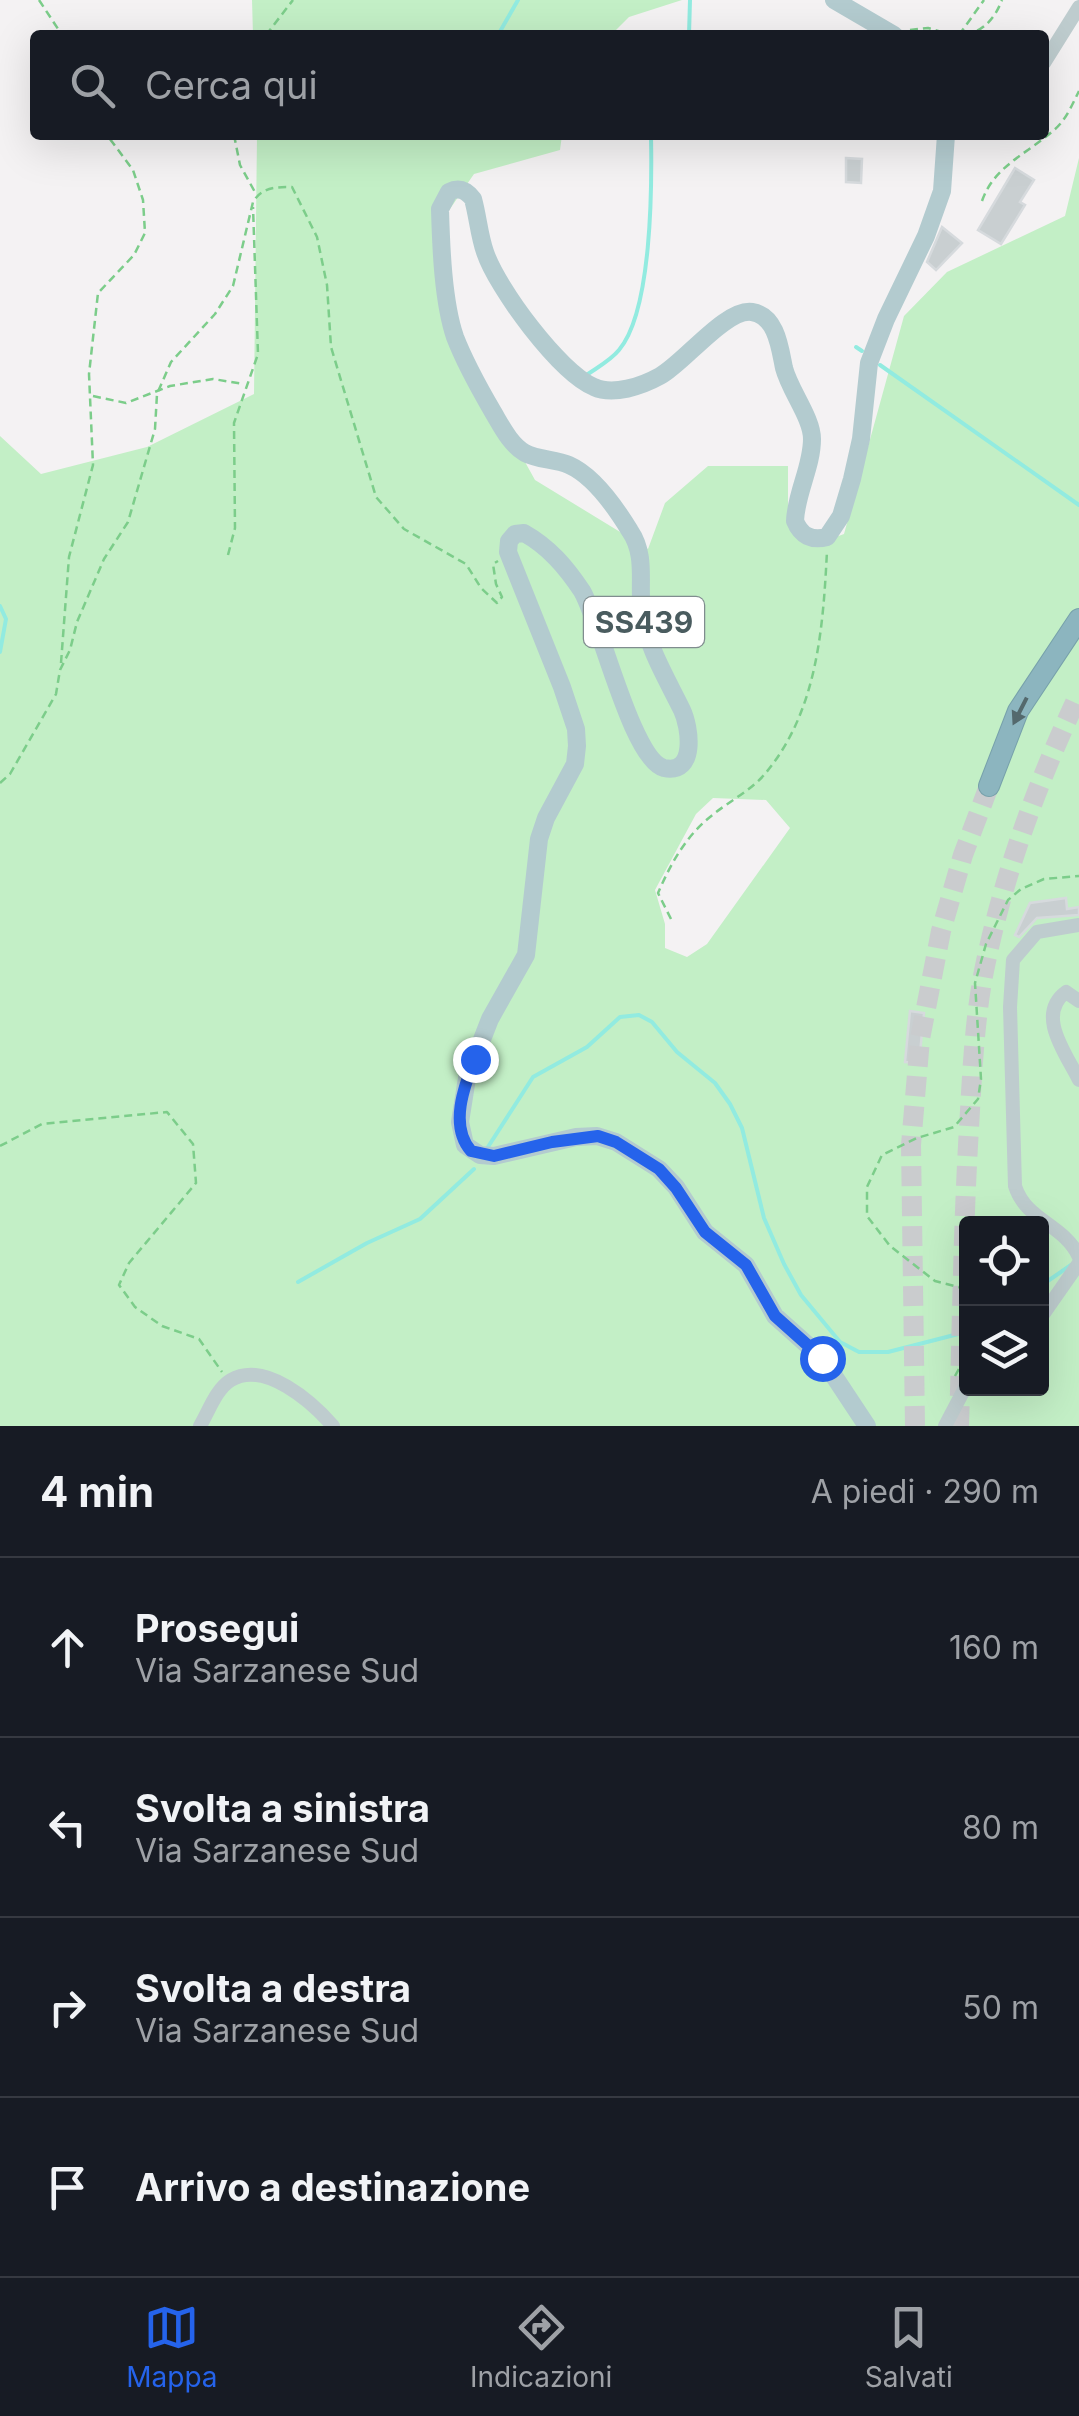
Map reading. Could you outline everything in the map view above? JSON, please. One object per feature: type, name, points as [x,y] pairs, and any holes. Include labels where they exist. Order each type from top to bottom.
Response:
[{"type":"highway","points":[[989,786],[1018,711],[1079,618]]},
{"type":"main road","points":[[834,0],[887,30]]},
{"type":"main road","points":[[828,537],[841,516],[852,478],[861,439],[869,363],[942,191],[946,140]]},
{"type":"main road","name":"SS439","points":[[828,537],[812,538],[795,521],[812,438],[768,320],[758,313],[739,313],[660,376],[622,390],[597,389],[577,378],[508,296],[484,251],[473,200],[464,190],[455,189],[443,198],[440,209],[454,334],[510,440],[527,454],[570,465],[590,478],[632,534],[642,558],[642,613],[648,635],[690,733],[686,758],[678,767],[667,769],[656,764],[615,681],[584,594],[554,552],[524,533],[515,534],[509,541],[511,562],[562,687],[577,746],[575,764],[539,839],[526,955],[490,1018],[462,1096],[460,1122],[465,1144],[471,1151],[494,1156],[598,1136],[616,1142],[659,1169],[705,1232],[746,1265],[775,1316],[822,1358],[867,1426]]},
{"type":"street","points":[[1049,55],[1079,7]]},
{"type":"street","points":[[1049,1306],[1079,1260],[1072,1242],[1020,1200],[1015,1186],[1010,1006],[1013,960],[1038,932],[1079,925]]},
{"type":"street","points":[[1079,1001],[1066,992],[1058,998],[1052,1016],[1057,1038],[1079,1080]]},
{"type":"street","points":[[200,1426],[228,1381],[249,1373],[270,1379],[314,1404],[333,1426]]},
{"type":"street","points":[[944,1426],[960,1396]]},
{"type":"path","points":[[39,0],[59,30]]},
{"type":"path","points":[[270,30],[293,0]]},
{"type":"path","points":[[965,30],[984,0]]},
{"type":"path","points":[[980,30],[1002,0]]},
{"type":"path","points":[[908,30],[935,30]]},
{"type":"path","points":[[1049,130],[1064,118],[1079,91]]},
{"type":"path","points":[[0,783],[10,774],[56,694],[69,556],[93,465],[90,374],[98,294],[134,255],[145,233],[143,200],[133,170],[112,140]]},
{"type":"path","points":[[235,140],[240,165],[256,196]]},
{"type":"path","points":[[982,201],[987,187],[1003,168],[1037,140]]},
{"type":"path","points":[[60,670],[104,559],[128,522],[136,501],[154,429],[157,394],[171,362],[215,314],[233,286],[253,202],[272,187],[292,187],[317,238],[327,284],[331,347],[376,497],[404,529],[466,564],[480,588],[497,603],[502,597],[494,564],[499,560],[511,562]]},
{"type":"path","points":[[228,555],[235,528],[234,423],[258,354],[253,202]]},
{"type":"path","points":[[92,396],[126,403],[170,386],[213,378],[246,384]]},
{"type":"path","points":[[671,920],[658,893],[676,853],[710,816],[762,777],[800,720],[825,606],[828,537]]},
{"type":"path","points":[[959,1287],[935,1281],[890,1246],[867,1216],[866,1188],[882,1155],[954,1127],[978,1098],[981,1079],[974,983],[986,944],[1008,900],[1021,888],[1044,879],[1079,876]]},
{"type":"path","points":[[0,1146],[42,1124],[167,1112],[193,1144],[196,1183],[129,1262],[119,1286],[135,1306],[162,1326],[199,1339],[228,1381]]},
{"type":"green space","points":[[252,0],[682,0],[629,17],[616,30],[253,30]]},
{"type":"green space","points":[[257,140],[561,140],[560,150],[474,174],[443,219],[454,334],[535,480],[648,549],[665,503],[708,466],[788,466],[788,525],[811,546],[844,534],[904,316],[947,272],[1065,216],[1079,158],[1079,1426],[0,1426],[0,436],[41,474],[147,447],[254,394]],"holes":[[[713,798],[766,800],[790,828],[707,944],[687,957],[665,948],[665,924],[655,890],[696,814]]]},
{"type":"building","points":[[846,158],[862,159],[861,183],[846,182]]},
{"type":"building","points":[[1015,168],[1034,180],[1020,202],[1025,205],[1001,244],[978,230]]},
{"type":"building","points":[[942,227],[962,243],[936,270],[927,262]]},
{"type":"building","points":[[1066,898],[1067,909],[1079,907],[1079,915],[1037,918],[1019,937],[1015,935],[1030,903]]},
{"type":"building","points":[[910,1011],[924,1013],[919,1063],[905,1062]]},
{"type":"waterway","points":[[501,30],[518,0]]},
{"type":"waterway","points":[[689,30],[690,0]]},
{"type":"waterway","points":[[588,374],[619,350],[638,307],[648,247],[651,140]]},
{"type":"waterway","points":[[856,347],[862,351]]},
{"type":"waterway","points":[[880,365],[1079,505]]},
{"type":"waterway","points":[[0,606],[6,619],[0,652]]},
{"type":"waterway","points":[[486,1150],[533,1077],[587,1047],[620,1017],[639,1015],[652,1022],[677,1052],[715,1083],[730,1104],[742,1128],[764,1218],[784,1264],[801,1295],[840,1342],[859,1352],[888,1352],[959,1334]]},
{"type":"waterway","points":[[298,1282],[420,1219],[474,1169]]},
{"type":"waterway","points":[[1049,1280],[1071,1265]]},
{"type":"tunnel","points":[[959,1426],[967,1165],[983,976],[1022,832],[1079,694]]},
{"type":"tunnel","points":[[915,1426],[911,1145],[920,1039],[941,931],[989,786]]},
{"type":"route","points":[[475,1059],[460,1110],[462,1135],[471,1151],[494,1156],[576,1137],[598,1136],[616,1142],[659,1169],[705,1232],[746,1265],[775,1316],[822,1358]]}]
